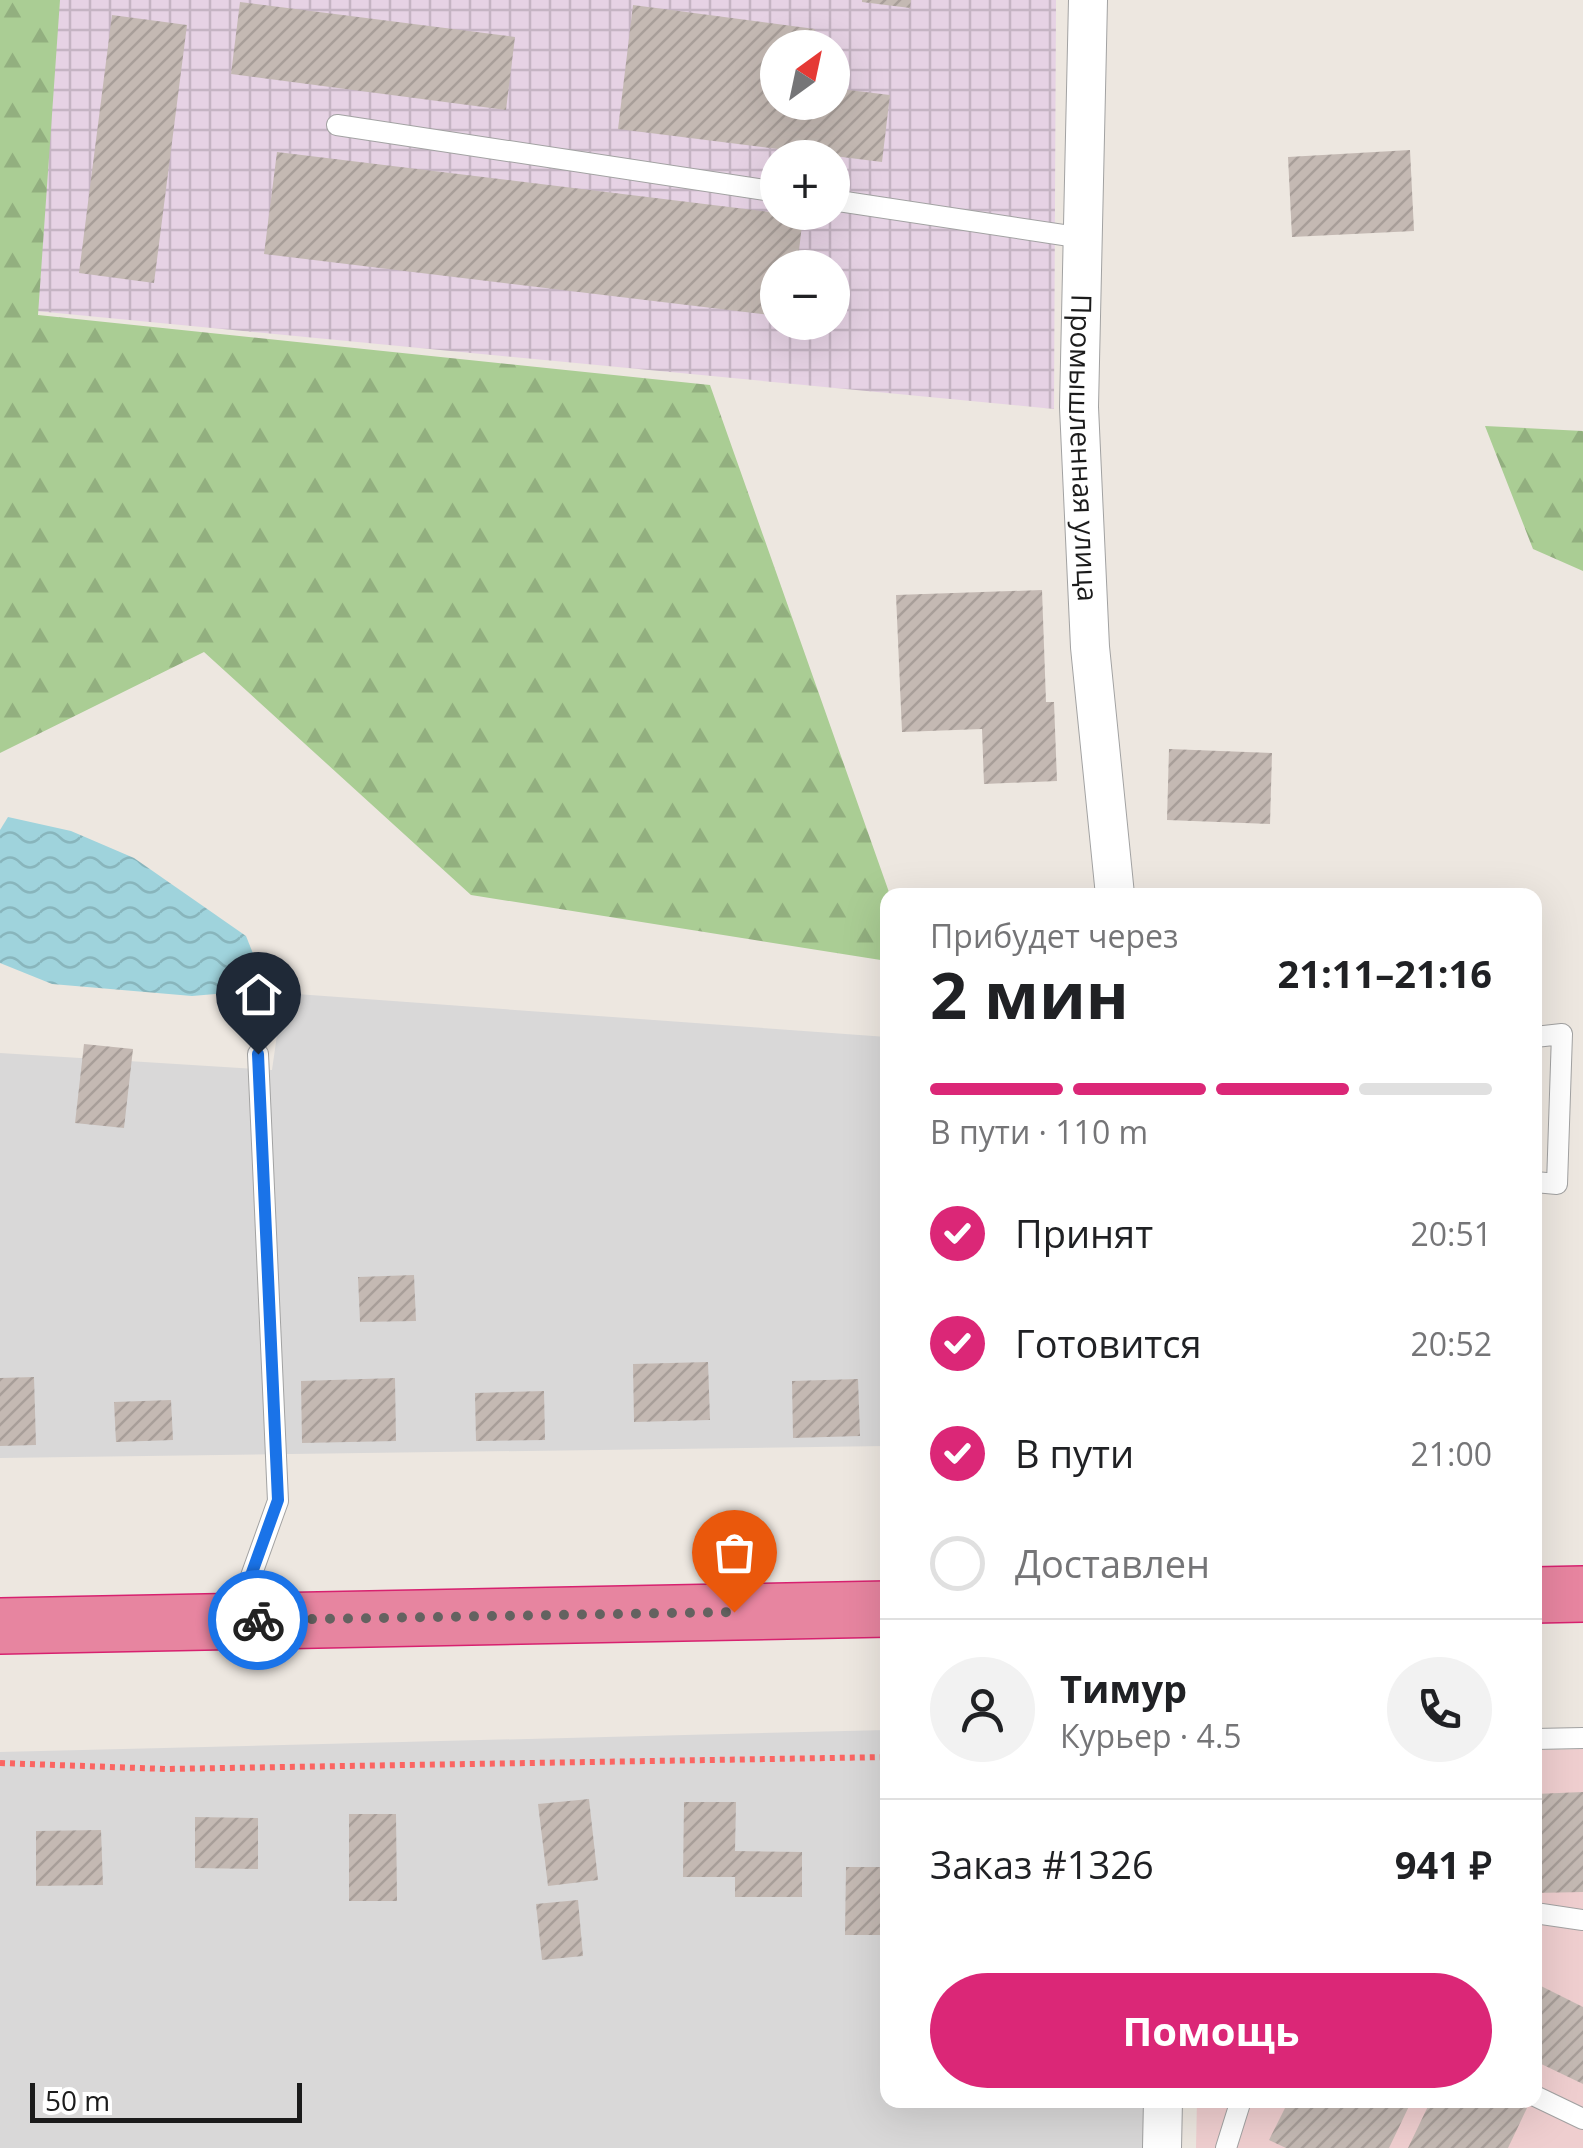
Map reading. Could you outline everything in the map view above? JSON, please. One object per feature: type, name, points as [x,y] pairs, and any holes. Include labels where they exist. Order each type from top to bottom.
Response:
[{"type":"highway","points":[[1542,1595],[1583,1594]]},
{"type":"highway","points":[[0,1626],[880,1609]]},
{"type":"street","name":"Промышленная улица","points":[[1088,0],[1079,407],[1090,647],[1113,888]]},
{"type":"street","points":[[1162,2148],[1163,2108]]},
{"type":"lane","points":[[337,124],[760,189]]},
{"type":"lane","points":[[850,203],[1083,238]]},
{"type":"lane","points":[[1542,1036],[1562,1034],[1557,1184],[1542,1183]]},
{"type":"lane","points":[[235,1620],[278,1500],[258,1054]]},
{"type":"lane","points":[[1542,1739],[1583,1738]]},
{"type":"lane","points":[[1542,1914],[1583,1920]]},
{"type":"lane","points":[[1542,2100],[1583,2120]]},
{"type":"lane","points":[[1226,2148],[1238,2108]]},
{"type":"path","points":[[0,1763],[167,1769],[880,1757]]},
{"type":"shaded area","points":[[50,0],[1056,0],[1054,409],[36,311]]},
{"type":"shaded area","points":[[283,993],[880,1036],[880,1446],[0,1458],[0,1053],[272,1070]]},
{"type":"shaded area","points":[[880,1730],[880,2108],[1158,2108],[1160,2148],[0,2148],[0,1752]]},
{"type":"shaded area","points":[[1583,1749],[1583,2148],[1196,2148],[1197,2108],[1542,2108],[1542,1750]]},
{"type":"green space","points":[[0,0],[60,0],[38,315],[710,385],[888,888],[880,888],[880,960],[471,895],[204,652],[0,753]]},
{"type":"green space","points":[[1485,426],[1583,431],[1583,571],[1533,549]]},
{"type":"water","points":[[8,817],[71,831],[134,858],[246,936],[256,961],[239,992],[192,996],[52,984],[0,963],[0,830]]},
{"type":"building","points":[[862,0],[911,0],[910,8]]},
{"type":"building","points":[[240,2],[515,37],[506,110],[231,74]]},
{"type":"building","points":[[633,5],[815,29],[760,30],[760,120],[850,120],[850,90],[890,95],[882,162],[850,158],[850,140],[760,140],[760,147],[618,129]]},
{"type":"building","points":[[112,15],[187,25],[154,283],[79,273]]},
{"type":"building","points":[[1410,150],[1414,231],[1292,237],[1288,157]]},
{"type":"building","points":[[277,152],[760,211],[760,230],[801,230],[799,250],[760,250],[760,314],[264,254]]},
{"type":"building","points":[[1042,590],[1046,702],[1054,702],[1057,781],[984,784],[982,729],[902,732],[896,595]]},
{"type":"building","points":[[1169,749],[1272,753],[1270,824],[1167,820]]},
{"type":"building","points":[[84,1044],[133,1049],[124,1128],[75,1123]]},
{"type":"building","points":[[414,1275],[416,1321],[360,1322],[358,1277]]},
{"type":"building","points":[[708,1362],[710,1420],[634,1422],[633,1364]]},
{"type":"building","points":[[34,1377],[36,1445],[0,1446],[0,1378]]},
{"type":"building","points":[[395,1378],[396,1441],[302,1443],[301,1381]]},
{"type":"building","points":[[858,1379],[860,1436],[793,1438],[792,1381]]},
{"type":"building","points":[[544,1391],[545,1440],[476,1441],[475,1393]]},
{"type":"building","points":[[171,1400],[173,1440],[116,1442],[114,1402]]},
{"type":"building","points":[[1583,1792],[1583,1892],[1542,1893],[1542,1794]]},
{"type":"building","points":[[589,1799],[598,1880],[548,1886],[538,1804]]},
{"type":"building","points":[[684,1802],[736,1802],[735,1851],[802,1852],[802,1897],[735,1897],[735,1877],[683,1877]]},
{"type":"building","points":[[349,1814],[396,1814],[397,1901],[349,1901]]},
{"type":"building","points":[[195,1817],[258,1818],[258,1869],[195,1868]]},
{"type":"building","points":[[101,1830],[103,1885],[36,1886],[36,1831]]},
{"type":"building","points":[[846,1867],[880,1867],[880,1935],[845,1935]]},
{"type":"building","points":[[578,1900],[583,1956],[542,1960],[536,1904]]},
{"type":"building","points":[[1542,1986],[1583,2007],[1583,2084],[1542,2064]]},
{"type":"building","points":[[1285,2108],[1408,2108],[1389,2148],[1286,2148],[1269,2140]]},
{"type":"building","points":[[1427,2108],[1527,2108],[1508,2148],[1408,2148]]},
{"type":"way so far","points":[[258,1620],[734,1612]]},
{"type":"route","points":[[258,1054],[278,1500],[235,1620],[258,1620]]}]
